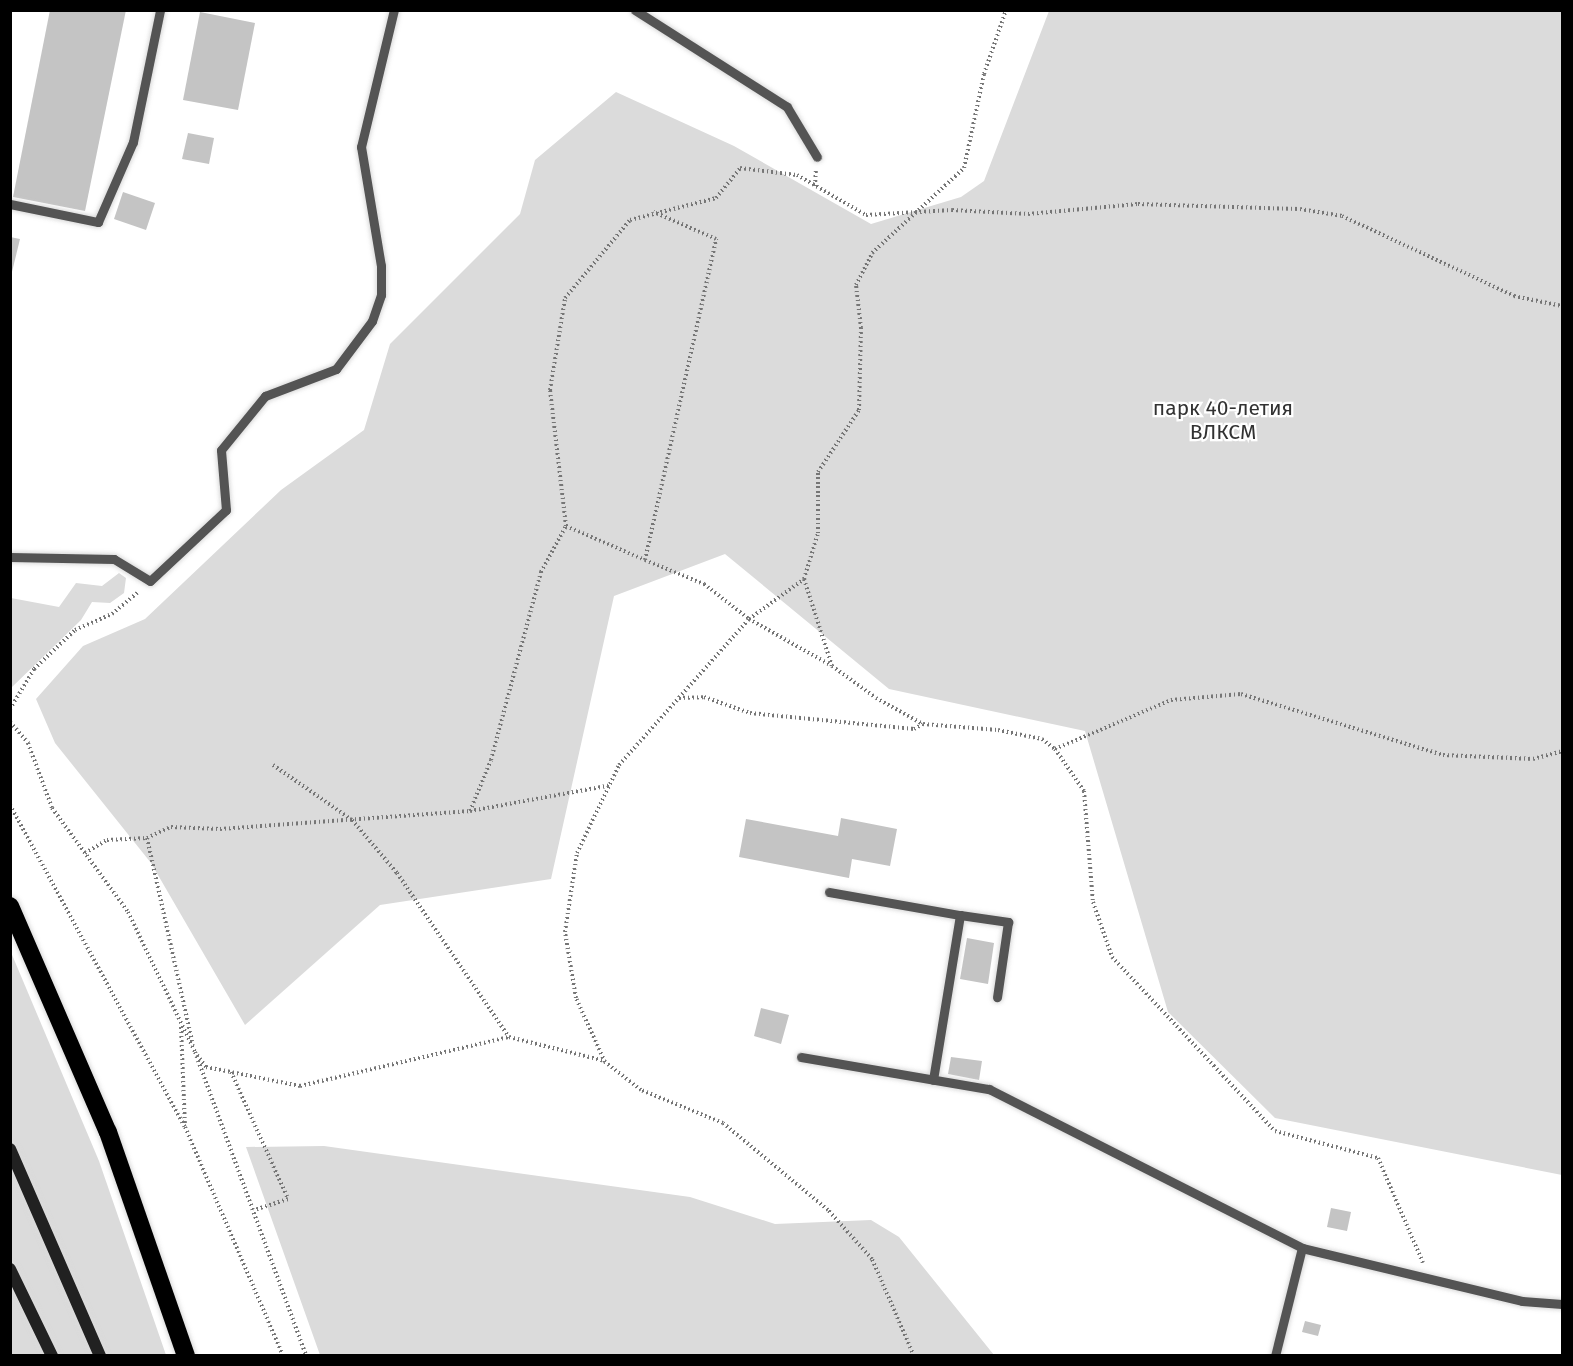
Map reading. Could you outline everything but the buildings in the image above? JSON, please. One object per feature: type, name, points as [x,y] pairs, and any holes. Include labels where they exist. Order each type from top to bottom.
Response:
[{"type":"highway","points":[[10,906],[108,1132],[186,1356]]},
{"type":"main road","points":[[10,1149],[100,1356]]},
{"type":"main road","points":[[10,1269],[52,1356]]},
{"type":"lane","points":[[10,204],[98,222],[133,142],[160,10]]},
{"type":"lane","points":[[10,557],[114,559],[150,581],[226,510],[221,450],[265,396],[336,369],[372,321],[381,295],[381,266],[361,147],[394,10]]},
{"type":"lane","points":[[635,10],[787,107],[817,157]]},
{"type":"lane","points":[[830,892],[1008,922],[997,997]]},
{"type":"lane","points":[[933,1080],[960,915]]},
{"type":"lane","points":[[801,1057],[989,1089],[1302,1248],[1522,1301],[1563,1304]]},
{"type":"lane","points":[[1275,1356],[1302,1248]]},
{"type":"path","points":[[832,666],[804,579],[818,533],[818,472],[858,410],[861,328],[856,285],[872,253],[918,213],[964,168],[984,74],[1005,10]]},
{"type":"path","points":[[471,811],[491,760],[541,572],[566,526],[550,390],[559,315],[587,268],[630,220],[653,212],[716,198],[740,168],[797,175],[866,215],[1028,214],[1138,204],[1300,209],[1342,216],[1514,296],[1563,306]]},
{"type":"path","points":[[645,560],[716,239],[653,212]]},
{"type":"path","points":[[566,526],[704,584],[749,619],[832,666],[923,724],[998,730],[1042,739],[1055,749],[1084,791],[1093,902],[1112,957],[1275,1131],[1378,1158],[1430,1279]]},
{"type":"path","points":[[605,1062],[576,998],[565,932],[577,853],[619,765],[749,619],[804,579]]},
{"type":"path","points":[[10,709],[34,669],[75,630],[112,614],[150,581]]},
{"type":"path","points":[[1055,749],[1171,700],[1241,694],[1443,755],[1533,759],[1563,751]]},
{"type":"path","points":[[678,698],[704,697],[750,713],[914,729],[923,724]]},
{"type":"path","points":[[10,722],[28,743],[52,808],[128,912],[195,1052],[306,1356]]},
{"type":"path","points":[[273,765],[352,820],[397,873],[509,1037]]},
{"type":"path","points":[[85,853],[106,840],[147,838],[171,827],[352,820],[471,811],[611,785]]},
{"type":"path","points":[[10,805],[185,1127],[284,1356]]},
{"type":"path","points":[[147,838],[195,1052],[206,1066],[300,1086],[509,1037],[605,1062],[641,1090],[723,1123],[828,1210],[872,1259],[914,1356]]},
{"type":"path","points":[[181,1024],[185,1127]]},
{"type":"path","points":[[231,1072],[288,1199],[254,1210]]},
{"type":"green space","name":"парк 40-летия ВЛКСМ","points":[[1049,11],[1562,11],[1562,1175],[1275,1118],[1168,1012],[1085,731],[889,689],[725,554],[614,596],[551,879],[380,905],[245,1025],[151,863],[55,743],[36,699],[83,646],[145,619],[281,490],[364,430],[390,344],[520,214],[535,160],[616,92],[734,146],[871,224],[961,197],[984,181]]},
{"type":"green space","points":[[119,573],[126,578],[124,593],[110,603],[92,602],[81,620],[11,688],[11,598],[59,607],[76,583],[102,586]]},
{"type":"green space","points":[[10,950],[99,1161],[166,1355],[11,1355]]},
{"type":"green space","points":[[324,1146],[690,1197],[775,1224],[871,1220],[899,1237],[994,1355],[320,1355],[246,1147]]}]
